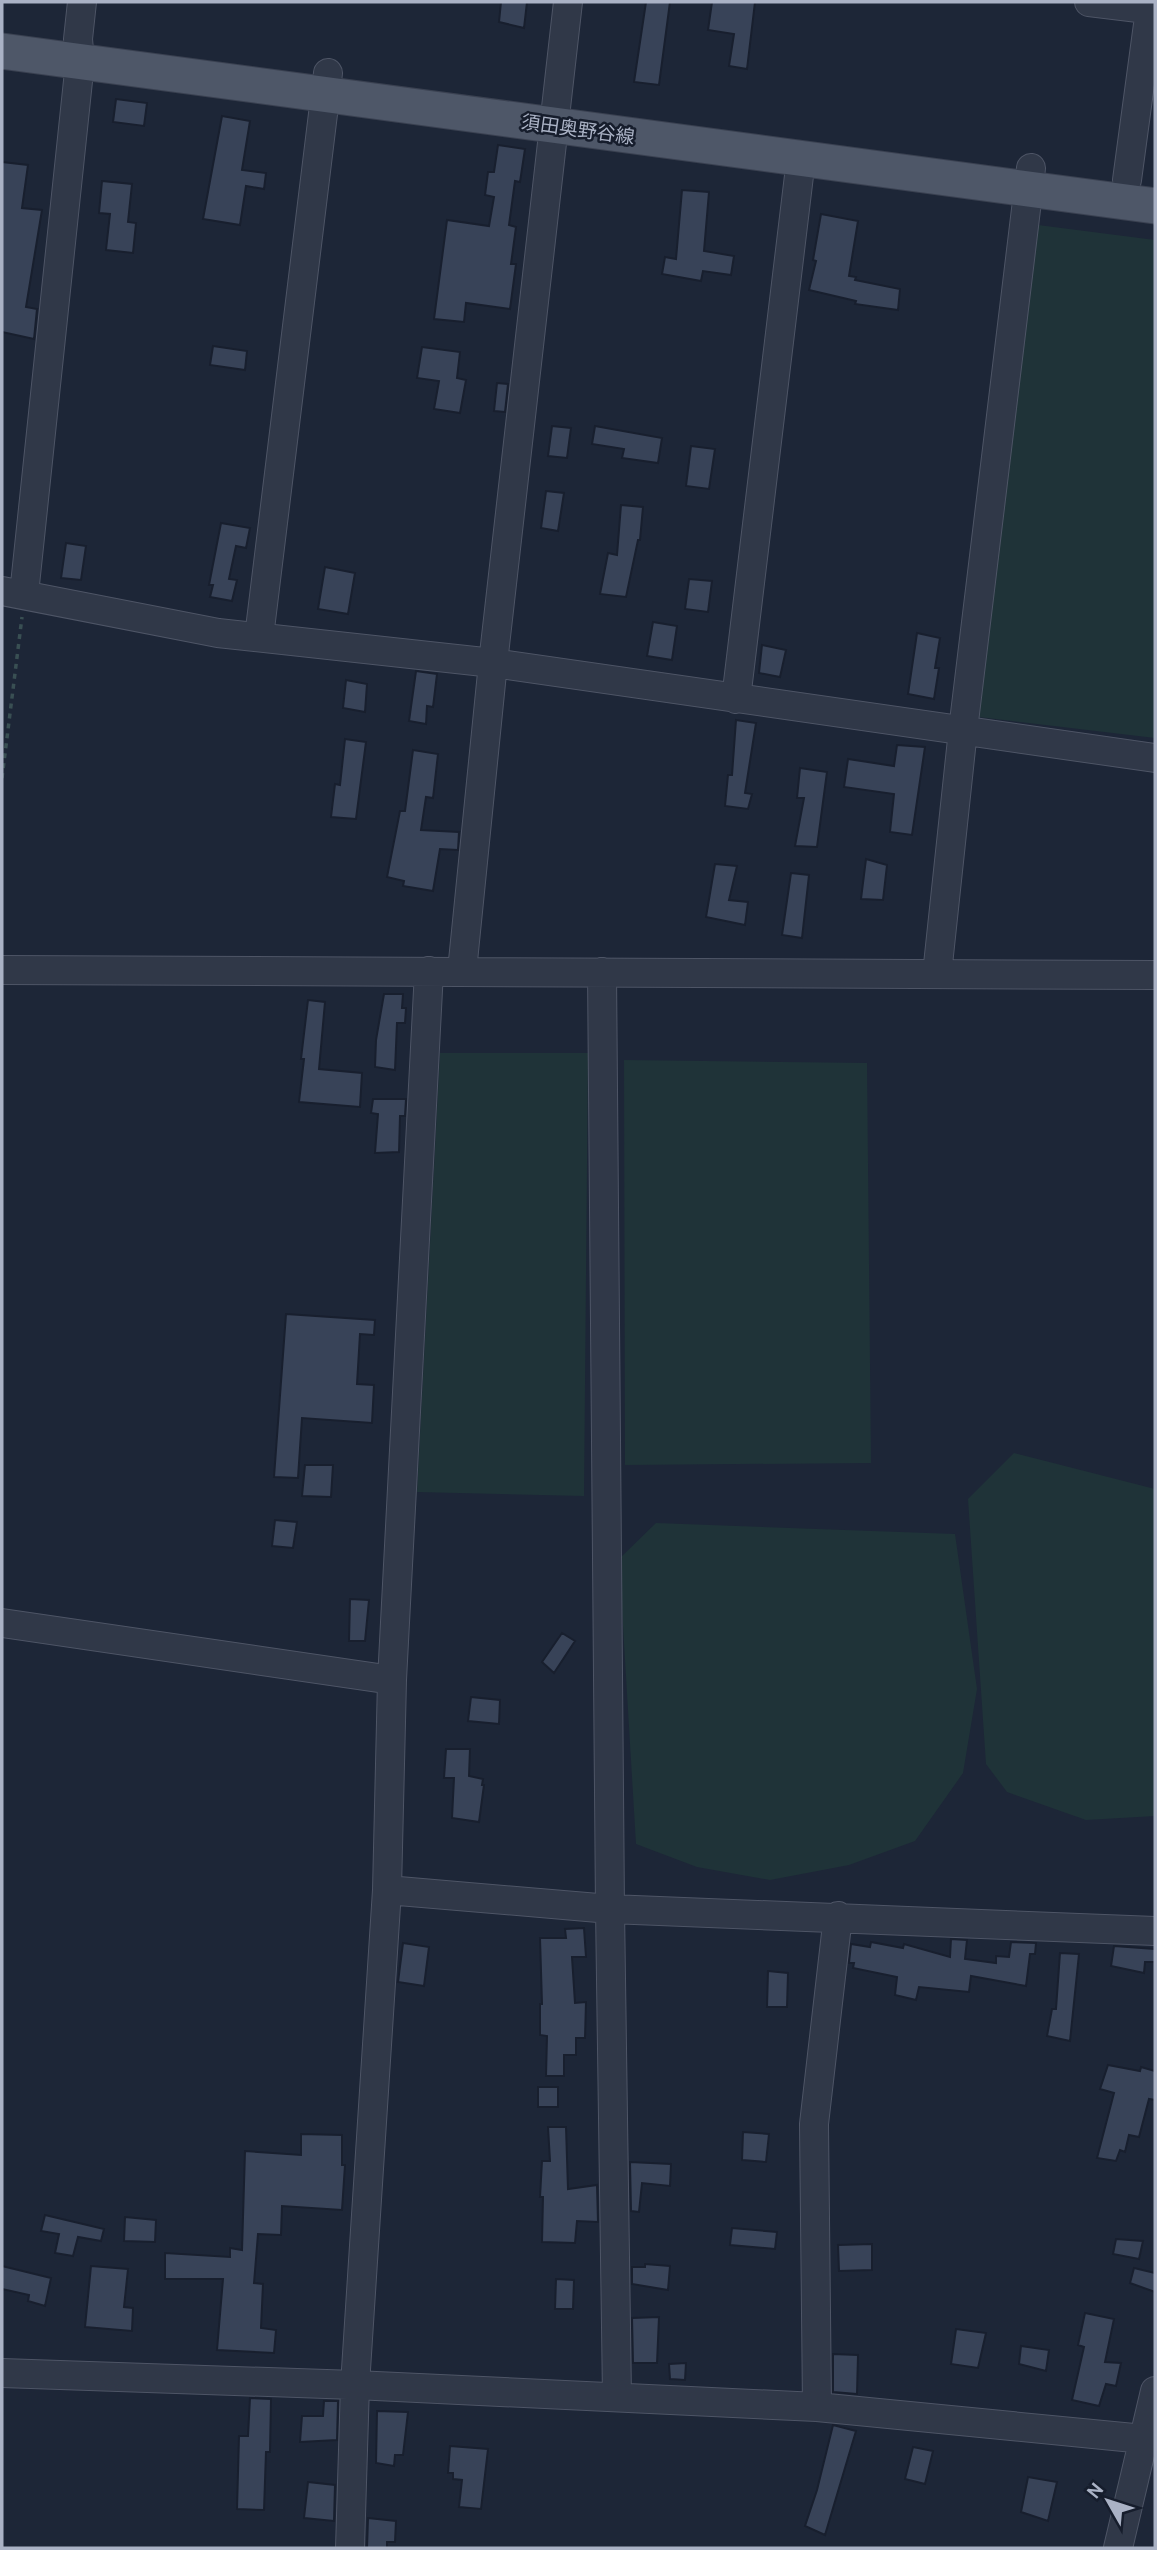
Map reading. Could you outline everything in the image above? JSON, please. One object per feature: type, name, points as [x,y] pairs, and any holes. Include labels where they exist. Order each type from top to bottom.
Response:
[{"type":"main road","name":"須田奥野谷線","points":[[2,29],[79,50],[1030,178],[1155,206]]},
{"type":"main road","name":"須田奥野谷線","points":[[2,51],[79,50]]},
{"type":"main road","name":"須田奥野谷線","points":[[556,115],[800,159],[1030,178],[1141,182]]},
{"type":"street","points":[[82,2],[79,50],[13,593],[218,632],[492,663],[1155,758]]},
{"type":"street","points":[[462,971],[492,663],[568,2]]},
{"type":"street","points":[[1089,2],[1152,7],[1141,182]]},
{"type":"street","points":[[259,637],[327,84]]},
{"type":"street","points":[[736,699],[800,159]]},
{"type":"street","points":[[937,974],[963,730],[1030,178]]},
{"type":"street","points":[[2,970],[1155,975]]},
{"type":"street","points":[[350,2548],[355,2385],[387,1890],[392,1680],[429,971]]},
{"type":"street","points":[[602,972],[617,2398]]},
{"type":"street","points":[[2,1623],[392,1680]]},
{"type":"street","points":[[387,1890],[610,1909],[838,1916],[1155,1931]]},
{"type":"street","points":[[817,2407],[814,2124],[838,1916]]},
{"type":"street","points":[[2,2373],[355,2385],[817,2407],[1144,2439]]},
{"type":"street","points":[[1118,2548],[1154,2402]]},
{"type":"path","points":[[2,778],[13,593]]},
{"type":"green space","points":[[1038,225],[1155,240],[1155,738],[979,717]]},
{"type":"green space","points":[[440,1053],[588,1053],[584,1496],[417,1492]]},
{"type":"green space","points":[[624,1060],[867,1063],[871,1463],[625,1465]]},
{"type":"green space","points":[[1014,1453],[1155,1489],[1155,1816],[1086,1820],[1007,1792],[986,1764],[968,1499]]},
{"type":"green space","points":[[656,1523],[955,1534],[977,1689],[963,1773],[915,1841],[849,1865],[770,1880],[697,1867],[636,1844],[619,1559]]},
{"type":"building","points":[[501,2],[527,2],[524,28],[499,22]]},
{"type":"building","points":[[646,2],[670,2],[659,85],[634,82]]},
{"type":"building","points":[[712,2],[755,2],[747,69],[729,66],[734,34],[708,30]]},
{"type":"building","points":[[116,99],[147,103],[144,126],[113,122]]},
{"type":"building","points":[[222,116],[250,121],[242,170],[266,173],[264,189],[246,186],[240,225],[203,219]]},
{"type":"building","points":[[498,145],[525,149],[520,182],[515,181],[509,225],[516,227],[511,264],[516,264],[510,309],[466,303],[464,322],[434,319],[447,220],[489,226],[494,197],[485,195],[488,172],[494,172]]},
{"type":"building","points":[[2,162],[28,165],[22,208],[42,210],[26,307],[37,309],[34,339],[2,332]]},
{"type":"building","points":[[102,181],[132,184],[128,222],[136,223],[133,253],[106,250],[110,214],[99,213]]},
{"type":"building","points":[[682,190],[709,192],[704,251],[734,256],[731,275],[703,271],[701,281],[662,274],[665,257],[676,259]]},
{"type":"building","points":[[821,214],[858,221],[849,276],[856,277],[855,280],[900,289],[898,310],[855,304],[856,301],[809,290],[816,261],[813,260]]},
{"type":"building","points":[[213,346],[247,351],[245,370],[210,365]]},
{"type":"building","points":[[422,347],[460,352],[457,378],[466,380],[460,413],[434,409],[439,381],[417,378]]},
{"type":"building","points":[[497,383],[508,384],[505,412],[494,411]]},
{"type":"building","points":[[552,426],[571,428],[567,458],[548,456]]},
{"type":"building","points":[[595,426],[662,438],[658,463],[622,458],[624,449],[592,444]]},
{"type":"building","points":[[691,446],[715,449],[709,489],[686,486]]},
{"type":"building","points":[[546,491],[564,493],[558,531],[541,528]]},
{"type":"building","points":[[621,505],[643,507],[640,540],[626,597],[600,594],[608,553],[617,555]]},
{"type":"building","points":[[221,523],[250,528],[246,548],[236,546],[229,579],[237,580],[232,601],[210,597],[213,585],[209,585]]},
{"type":"building","points":[[66,543],[86,546],[81,580],[61,578]]},
{"type":"building","points":[[325,567],[355,573],[348,614],[318,609]]},
{"type":"building","points":[[689,579],[712,581],[708,612],[685,609]]},
{"type":"building","points":[[653,622],[677,626],[672,660],[647,656]]},
{"type":"building","points":[[917,633],[940,638],[934,699],[908,694]]},
{"type":"building","points":[[762,645],[786,650],[780,677],[759,673]]},
{"type":"building","points":[[416,671],[437,674],[433,707],[427,706],[426,724],[409,721]]},
{"type":"building","points":[[346,680],[367,684],[365,712],[343,708]]},
{"type":"building","points":[[736,720],[756,723],[745,793],[752,794],[748,809],[725,806],[728,775],[732,775]]},
{"type":"building","points":[[345,739],[366,742],[356,819],[331,817],[335,784],[340,785]]},
{"type":"building","points":[[897,745],[925,747],[912,835],[890,832],[894,794],[844,787],[848,759],[894,766]]},
{"type":"building","points":[[413,750],[438,754],[433,798],[426,797],[421,830],[459,832],[458,850],[440,849],[433,891],[403,886],[404,881],[387,877],[400,811],[405,811]]},
{"type":"building","points":[[800,768],[827,772],[817,847],[795,846],[804,798],[797,798]]},
{"type":"building","points":[[866,859],[887,865],[883,900],[861,899]]},
{"type":"building","points":[[715,864],[737,866],[729,900],[748,902],[745,925],[706,917]]},
{"type":"building","points":[[791,873],[809,875],[802,938],[782,935]]},
{"type":"building","points":[[384,994],[403,994],[402,1008],[406,1008],[405,1023],[397,1023],[395,1070],[375,1067],[376,1040]]},
{"type":"building","points":[[308,1000],[325,1002],[319,1069],[362,1073],[360,1107],[299,1102]]},
{"type":"building","points":[[373,1099],[406,1099],[405,1116],[400,1116],[399,1152],[375,1153],[378,1114],[371,1113]]},
{"type":"building","points":[[286,1314],[375,1320],[374,1335],[360,1334],[357,1384],[374,1385],[372,1423],[302,1418],[298,1478],[274,1477]]},
{"type":"building","points":[[305,1465],[333,1465],[331,1497],[302,1496]]},
{"type":"building","points":[[275,1520],[297,1522],[293,1548],[272,1546]]},
{"type":"building","points":[[350,1599],[369,1600],[365,1641],[349,1641]]},
{"type":"building","points":[[562,1633],[575,1641],[554,1673],[542,1662]]},
{"type":"building","points":[[471,1697],[500,1700],[499,1724],[468,1721]]},
{"type":"building","points":[[446,1749],[470,1749],[469,1776],[483,1779],[484,1785],[479,1822],[452,1818],[454,1778],[444,1778]]},
{"type":"building","points":[[584,1928],[586,1957],[572,1957],[575,2003],[586,2002],[585,2038],[576,2038],[576,2055],[564,2055],[564,2076],[546,2076],[547,2036],[540,2035],[540,1938],[566,1938],[565,1929]]},
{"type":"building","points":[[951,1939],[967,1940],[965,1959],[996,1963],[996,1956],[1009,1957],[1011,1942],[1036,1943],[1035,1954],[1030,1954],[1026,1986],[971,1976],[969,1992],[919,1987],[916,2000],[895,1995],[897,1977],[853,1968],[854,1963],[849,1963],[851,1944],[870,1947],[871,1942],[903,1948],[904,1944],[950,1957]]},
{"type":"building","points":[[403,1943],[429,1947],[424,1986],[398,1982]]},
{"type":"building","points":[[1114,1946],[1155,1949],[1155,1962],[1145,1962],[1144,1973],[1111,1966]]},
{"type":"building","points":[[1060,1953],[1079,1954],[1070,2041],[1047,2036],[1052,2009],[1056,2009]]},
{"type":"building","points":[[768,1971],[788,1973],[787,2007],[767,2007]]},
{"type":"building","points":[[1108,2065],[1140,2071],[1141,2067],[1155,2071],[1155,2100],[1149,2099],[1139,2137],[1129,2135],[1125,2152],[1120,2150],[1116,2161],[1097,2158],[1114,2093],[1100,2089]]},
{"type":"building","points":[[538,2087],[558,2087],[558,2107],[538,2107]]},
{"type":"building","points":[[548,2127],[566,2127],[568,2189],[597,2185],[598,2222],[577,2221],[575,2243],[542,2242],[543,2197],[540,2197],[542,2161],[550,2161]]},
{"type":"building","points":[[743,2132],[769,2134],[766,2162],[742,2160]]},
{"type":"building","points":[[301,2134],[342,2135],[342,2165],[345,2165],[342,2210],[282,2206],[281,2235],[258,2234],[254,2283],[263,2284],[261,2328],[276,2330],[274,2353],[217,2350],[223,2279],[165,2279],[165,2253],[230,2257],[230,2248],[242,2250],[245,2151],[301,2155]]},
{"type":"building","points":[[630,2162],[671,2164],[670,2186],[642,2183],[639,2212],[631,2211]]},
{"type":"building","points":[[45,2215],[104,2229],[101,2241],[78,2237],[73,2256],[55,2253],[59,2234],[41,2231]]},
{"type":"building","points":[[125,2217],[156,2220],[155,2242],[124,2241]]},
{"type":"building","points":[[732,2228],[777,2232],[775,2249],[730,2245]]},
{"type":"building","points":[[1116,2239],[1143,2241],[1139,2259],[1113,2254]]},
{"type":"building","points":[[872,2244],[872,2270],[839,2271],[838,2245]]},
{"type":"building","points":[[645,2264],[670,2266],[668,2290],[632,2284],[632,2267],[645,2267]]},
{"type":"building","points":[[2,2266],[51,2278],[45,2306],[28,2301],[29,2295],[2,2289]]},
{"type":"building","points":[[91,2266],[128,2269],[124,2307],[133,2308],[132,2331],[85,2327]]},
{"type":"building","points":[[1134,2268],[1155,2273],[1155,2292],[1130,2283]]},
{"type":"building","points":[[556,2279],[574,2280],[573,2309],[555,2309]]},
{"type":"building","points":[[1085,2313],[1114,2319],[1105,2362],[1121,2363],[1116,2386],[1106,2384],[1099,2406],[1072,2400],[1084,2347],[1078,2345]]},
{"type":"building","points":[[659,2317],[657,2363],[633,2363],[632,2318]]},
{"type":"building","points":[[956,2329],[986,2333],[978,2368],[951,2364]]},
{"type":"building","points":[[1021,2346],[1049,2350],[1046,2371],[1019,2364]]},
{"type":"building","points":[[833,2354],[858,2355],[857,2394],[833,2392]]},
{"type":"building","points":[[686,2363],[685,2380],[670,2379],[669,2364]]},
{"type":"building","points":[[250,2398],[271,2399],[270,2452],[266,2452],[264,2510],[237,2509],[239,2436],[248,2436]]},
{"type":"building","points":[[324,2401],[338,2401],[337,2440],[300,2442],[302,2416],[323,2416]]},
{"type":"building","points":[[377,2411],[408,2412],[403,2455],[395,2455],[394,2466],[376,2463]]},
{"type":"building","points":[[833,2425],[856,2431],[825,2535],[805,2526]]},
{"type":"building","points":[[450,2446],[488,2449],[481,2509],[459,2507],[462,2480],[453,2479],[453,2473],[448,2473]]},
{"type":"building","points":[[913,2447],[933,2451],[925,2484],[905,2479]]},
{"type":"building","points":[[1028,2477],[1057,2482],[1048,2521],[1021,2512]]},
{"type":"building","points":[[308,2482],[335,2485],[334,2521],[304,2518]]},
{"type":"building","points":[[368,2518],[396,2521],[395,2542],[387,2542],[387,2548],[367,2548]]}]
